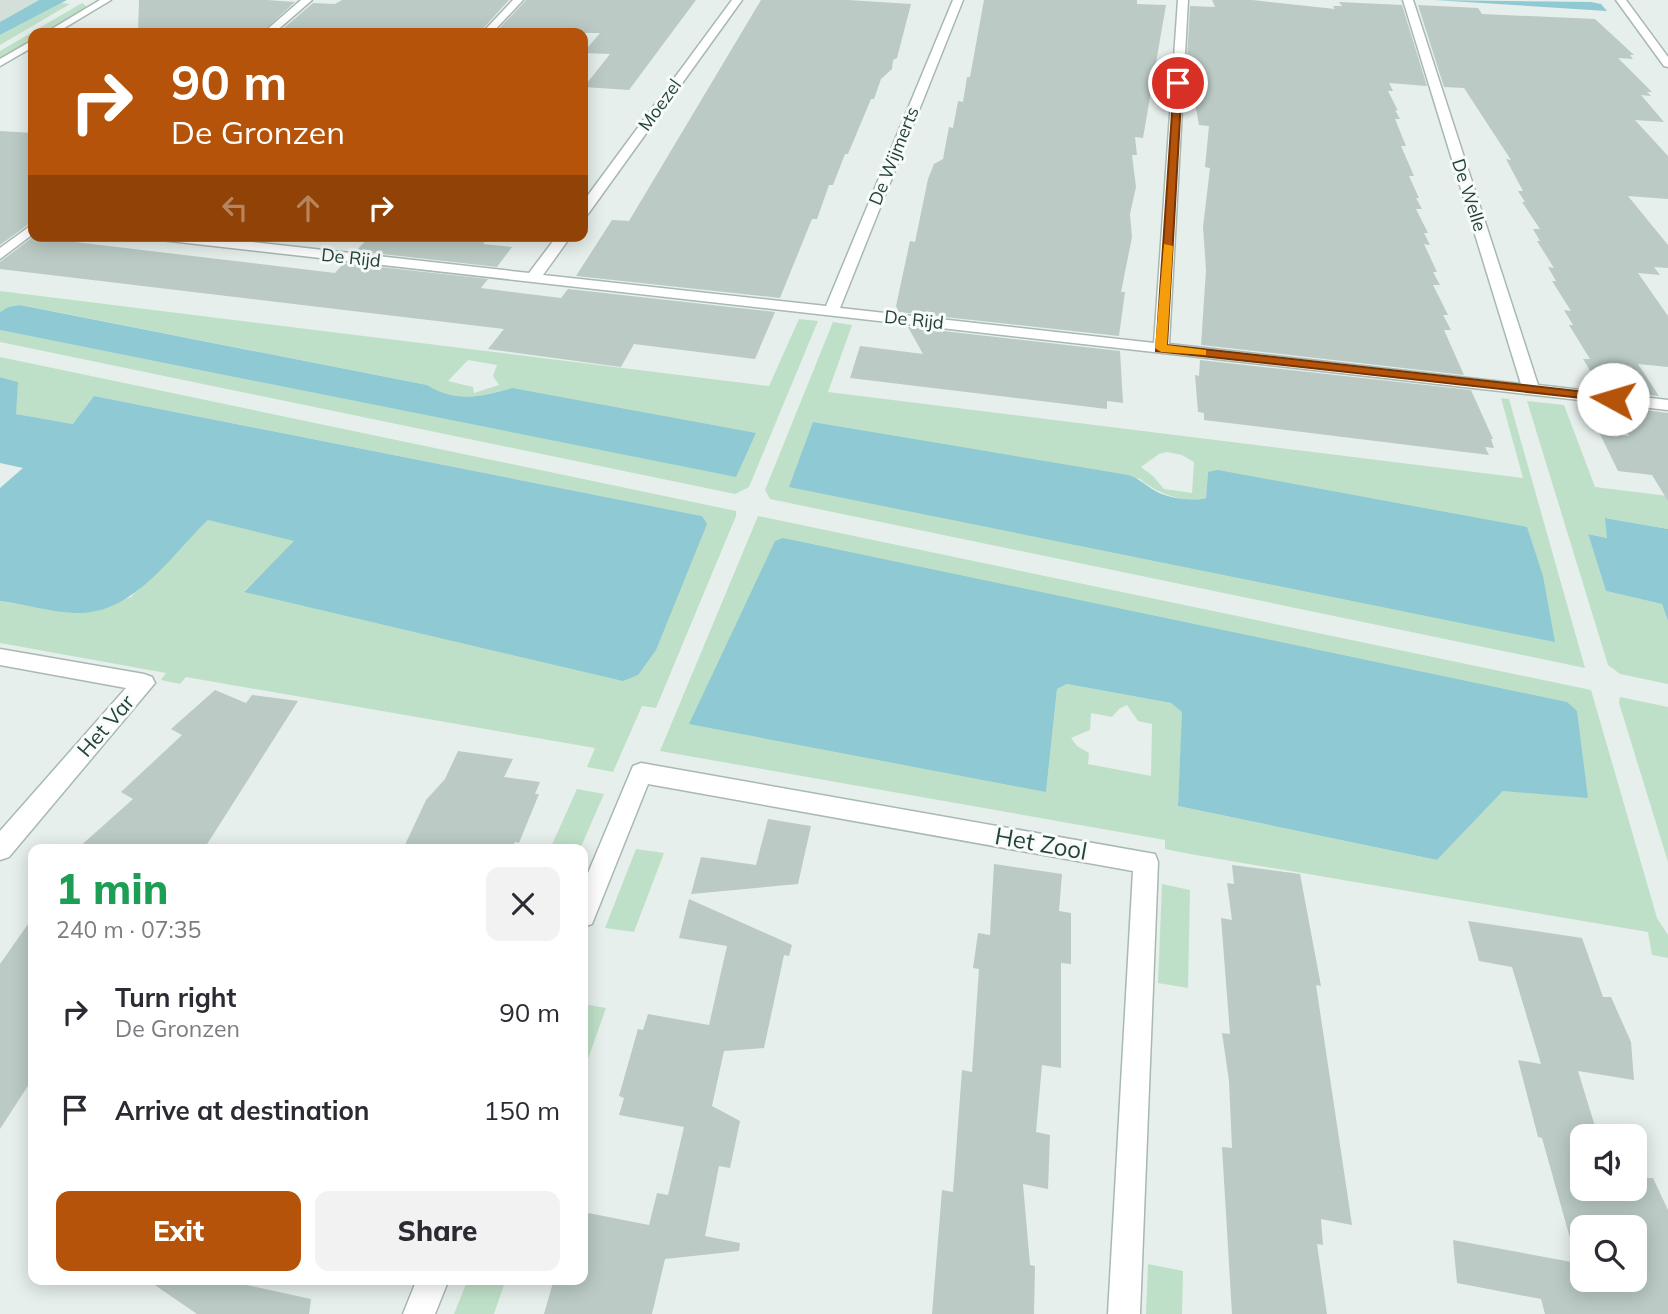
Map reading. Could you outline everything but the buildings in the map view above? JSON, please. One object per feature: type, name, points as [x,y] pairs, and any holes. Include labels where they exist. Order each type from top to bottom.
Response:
[{"type":"street","points":[[58,28],[106,0]]},
{"type":"street","points":[[274,28],[307,0]]},
{"type":"street","points":[[492,28],[518,0]]},
{"type":"street","name":"Moezel","points":[[588,204],[737,0]]},
{"type":"street","name":"De Wijmerts","points":[[831,311],[958,0]]},
{"type":"street","points":[[1161,348],[1183,0]]},
{"type":"street","name":"De Welle","points":[[1408,0],[1531,390]]},
{"type":"street","points":[[1621,0],[1668,64]]},
{"type":"street","points":[[0,63],[28,46]]},
{"type":"street","points":[[0,255],[28,232]]},
{"type":"street","name":"De Rijd","points":[[214,242],[1668,405]]},
{"type":"street","points":[[285,250],[292,242]]},
{"type":"street","points":[[533,278],[560,242]]},
{"type":"street","name":"Het Var","points":[[0,657],[144,682],[0,849]]},
{"type":"street","name":"Het Zool","points":[[588,903],[641,773],[1146,862],[1124,1314]]},
{"type":"street","points":[[419,1314],[431,1285]]},
{"type":"shaded area","points":[[0,0],[39,0],[0,22]]},
{"type":"green space","points":[[61,3],[70,4],[0,45],[0,35]]},
{"type":"green space","points":[[82,3],[87,7],[51,28],[39,28]]},
{"type":"green space","points":[[28,35],[28,42],[0,58],[0,51]]},
{"type":"green space","points":[[0,291],[769,386],[799,319],[818,321],[749,487],[735,494],[0,342],[0,330],[735,476],[512,388],[479,396],[459,396],[427,385],[21,305],[8,307],[0,312]],"holes":[[[468,360],[497,365],[493,376],[499,385],[474,393],[473,387],[448,381]]]},
{"type":"green space","points":[[833,322],[852,325],[828,392],[1523,478],[1501,398],[1509,399],[1585,668],[770,499],[765,490]],"holes":[[[814,422],[1140,479],[1162,493],[1188,500],[1206,498],[1208,472],[1554,642]],[[1167,452],[1182,455],[1194,462],[1192,493],[1164,489],[1141,467],[1159,454]]]},
{"type":"green space","points":[[0,357],[736,511],[736,516],[656,708],[642,706],[613,772],[587,767],[595,748],[186,677],[180,684],[161,680],[166,673],[0,643],[0,601],[76,613],[131,597],[208,520],[295,541],[244,591],[702,516],[94,396],[74,424],[15,414],[18,382],[0,377]]},
{"type":"green space","points":[[1527,401],[1564,405],[1595,487],[1668,496],[1668,529],[1606,518],[1608,538],[1588,534],[1606,591],[1662,604],[1668,621],[1668,684],[1620,674],[1608,665]]},
{"type":"green space","points":[[758,516],[1591,690],[1657,918],[1668,935],[1668,958],[1652,955],[1648,932],[1190,854],[1165,849],[1165,840],[660,751]],"holes":[[[783,538],[1588,797],[1503,791],[1437,860],[1178,806],[1183,712],[1171,703],[1067,684],[1057,689],[1046,792]],[[1127,705],[1138,721],[1152,724],[1151,776],[1088,764],[1089,753],[1077,746],[1071,738],[1090,730],[1091,713],[1112,717]]]},
{"type":"green space","points":[[1620,697],[1668,707],[1668,862],[1619,703]]},
{"type":"green space","points":[[577,789],[604,794],[582,844],[552,844]]},
{"type":"green space","points":[[636,849],[664,853],[634,932],[605,928]]},
{"type":"green space","points":[[1162,884],[1190,890],[1188,988],[1158,983]]},
{"type":"green space","points":[[588,1005],[606,1008],[588,1059]]},
{"type":"green space","points":[[1148,1264],[1183,1271],[1182,1314],[1146,1314]]},
{"type":"green space","points":[[466,1285],[504,1285],[494,1314],[454,1314]]},
{"type":"water","points":[[39,0],[67,0],[0,35],[0,22]]},
{"type":"water","points":[[1434,0],[1591,2],[1601,4],[1607,11]]},
{"type":"water","points":[[20,305],[427,385],[459,396],[479,396],[512,388],[756,433],[736,477],[0,330],[0,312]]},
{"type":"water","points":[[0,377],[18,382],[16,414],[73,424],[94,396],[702,516],[707,524],[656,650],[638,675],[623,681],[244,592],[294,541],[208,520],[149,581],[115,604],[96,611],[75,613],[0,601],[0,488],[23,468],[0,463]]},
{"type":"water","points":[[813,422],[1128,475],[1157,492],[1178,498],[1206,498],[1208,472],[1218,470],[1527,527],[1543,576],[1555,642],[789,487]]},
{"type":"water","points":[[1605,518],[1668,529],[1668,621],[1662,604],[1606,591],[1588,534],[1607,538]]},
{"type":"water","points":[[783,538],[1567,702],[1577,711],[1588,798],[1503,791],[1437,860],[1178,806],[1182,712],[1171,703],[1067,684],[1057,689],[1046,792],[689,724],[775,541]]},
{"type":"slow traffic","points":[[1167,246],[1161,348],[1202,353]]},
{"type":"route","points":[[1178,83],[1161,348],[1613,399]]}]
